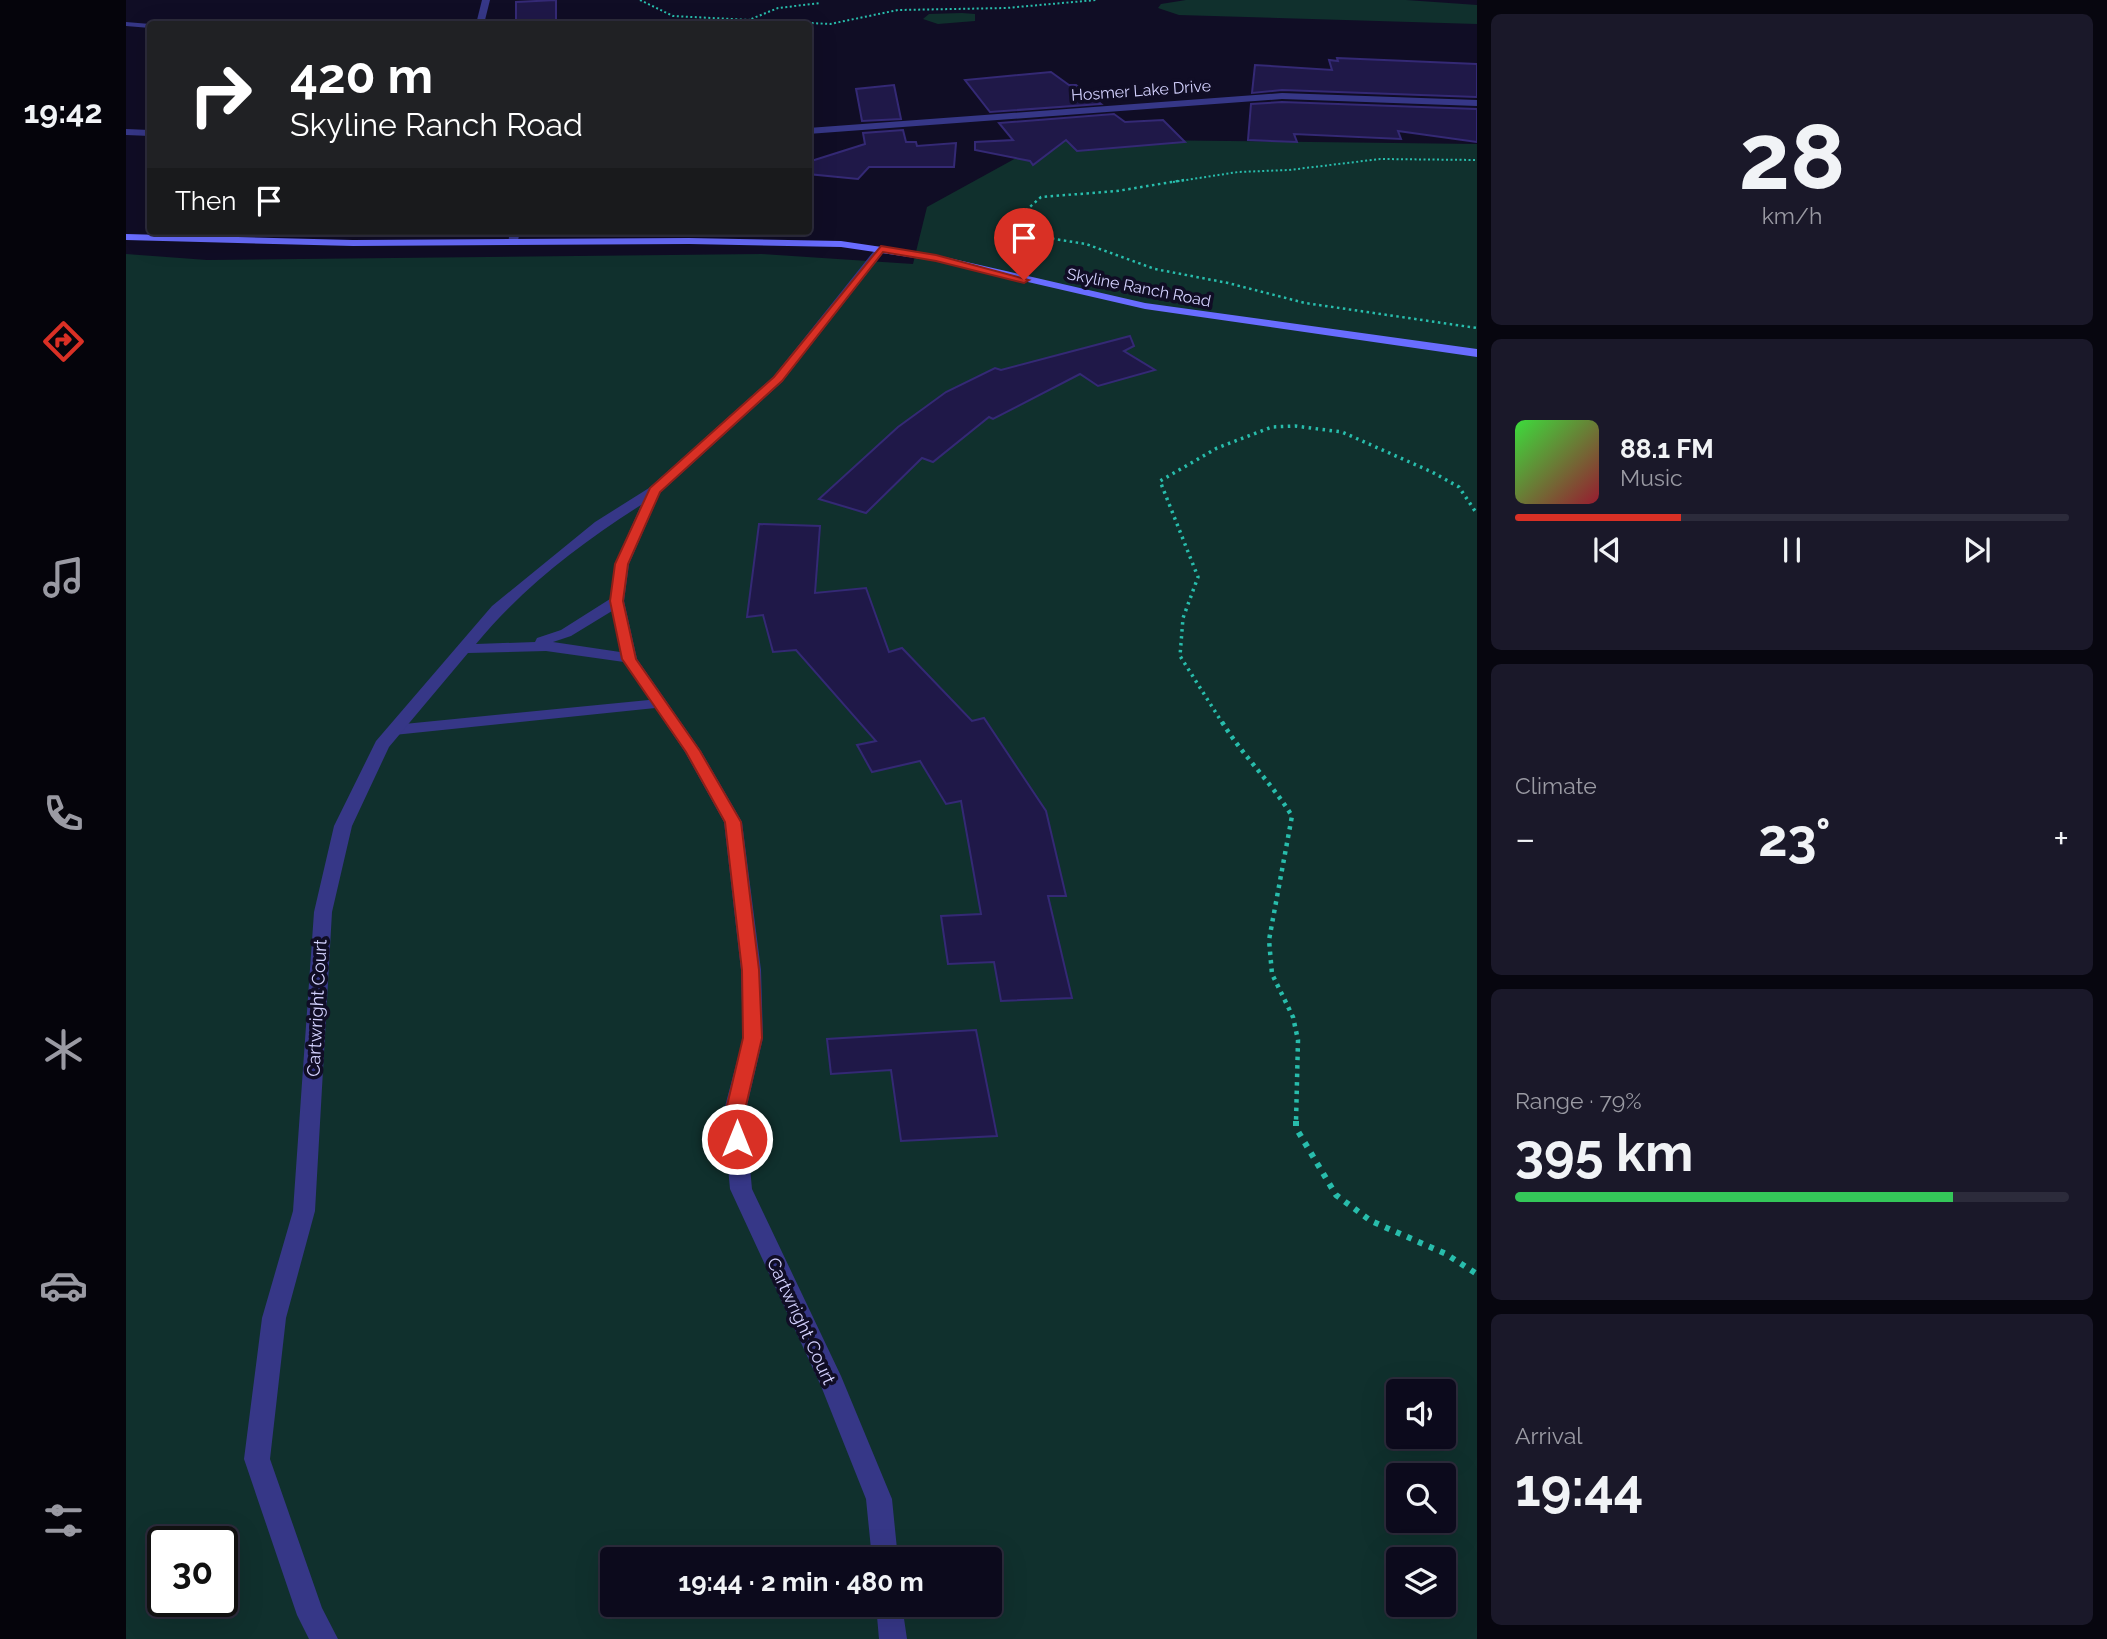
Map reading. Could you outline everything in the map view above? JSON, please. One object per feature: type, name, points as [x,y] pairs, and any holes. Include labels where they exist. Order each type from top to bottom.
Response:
[{"type":"street","points":[[481,21],[486,0]]},
{"type":"street","points":[[126,24],[147,26]]},
{"type":"street","name":"Hosmer Lake Drive","points":[[812,131],[1282,96],[1477,103]]},
{"type":"street","points":[[126,132],[147,133]]},
{"type":"street","name":"Skyline Ranch Road","points":[[126,237],[229,242],[514,237],[779,241],[881,249],[936,258],[1145,306],[1477,353]]},
{"type":"street","name":"Cartwright Court","points":[[324,1639],[311,1615],[257,1459],[274,1318],[304,1212],[323,912],[343,826],[360,785],[394,730],[496,609],[600,525],[654,491],[778,379],[881,249]]},
{"type":"street","name":"Cartwright Court","points":[[654,491],[622,564],[617,601],[629,659],[693,751],[733,822],[751,970],[753,1038],[734,1114],[741,1189],[832,1384],[879,1499],[884,1547]]},
{"type":"street","points":[[532,644],[566,633],[617,601]]},
{"type":"street","points":[[463,649],[532,644],[585,647],[629,659]]},
{"type":"street","points":[[394,730],[659,704]]},
{"type":"street","points":[[890,1617],[893,1639]]},
{"type":"path","points":[[640,0],[673,16],[771,21]]},
{"type":"path","points":[[812,23],[839,24],[883,12],[1006,8],[1096,0]]},
{"type":"path","points":[[748,20],[793,5],[825,1]]},
{"type":"path","points":[[1477,160],[1380,159],[1182,178],[1117,191],[1041,197],[1034,200],[1022,214],[1040,235],[1086,244],[1155,269],[1228,283],[1305,303],[1477,328]]},
{"type":"path","points":[[1477,514],[1459,487],[1410,461],[1342,432],[1295,426],[1272,427],[1217,448],[1160,481],[1166,503],[1195,561],[1199,577],[1185,609],[1178,640],[1180,656],[1234,742],[1272,784],[1292,816],[1269,940],[1272,974],[1293,1017],[1298,1040],[1296,1128],[1336,1195],[1371,1221],[1446,1254],[1477,1274]]},
{"type":"green space","points":[[1186,0],[1406,0],[1477,5],[1477,24],[1179,15],[1158,8],[1161,4]]},
{"type":"green space","points":[[929,14],[975,14],[975,21],[938,24],[923,19]]},
{"type":"green space","points":[[1051,139],[1477,144],[1477,1639],[126,1639],[126,254],[207,260],[762,254],[913,264],[927,207]]},
{"type":"building","points":[[556,0],[556,21],[516,21],[516,2]]},
{"type":"building","points":[[1337,58],[1477,64],[1477,97],[1282,90],[1252,93],[1255,65],[1332,70],[1329,60],[1338,61]]},
{"type":"building","points":[[1051,72],[1069,85],[1076,85],[1101,104],[990,112],[965,80]]},
{"type":"building","points":[[894,85],[901,119],[862,121],[856,89]]},
{"type":"building","points":[[1282,102],[1477,109],[1477,142],[1398,131],[1401,139],[1294,134],[1297,142],[1248,140],[1251,104]]},
{"type":"building","points":[[1114,114],[1125,122],[1163,120],[1185,142],[1077,151],[1066,140],[1033,165],[1030,161],[975,150],[975,142],[1013,140],[999,123]]},
{"type":"building","points":[[903,130],[906,142],[916,142],[917,146],[956,143],[954,167],[869,167],[858,179],[812,174],[812,161],[865,144],[863,133]]},
{"type":"building","points":[[1130,336],[1134,346],[1124,351],[1155,370],[1098,386],[1080,374],[993,419],[989,417],[933,462],[922,458],[866,513],[819,499],[898,427],[946,392],[995,368],[1001,370]]},
{"type":"building","points":[[759,524],[820,526],[815,593],[866,588],[889,652],[902,648],[972,721],[984,718],[1046,811],[1066,896],[1048,896],[1072,998],[1001,1001],[994,962],[948,964],[941,916],[981,914],[961,801],[946,804],[920,761],[872,772],[857,745],[876,741],[796,650],[773,652],[763,615],[747,617]]},
{"type":"building","points":[[976,1030],[997,1136],[901,1141],[891,1070],[831,1074],[827,1039]]},
{"type":"route","points":[[737,1139],[734,1114],[753,1038],[751,970],[733,822],[693,751],[629,659],[617,601],[622,564],[654,491],[778,379],[881,249],[936,258],[1024,280]]}]
